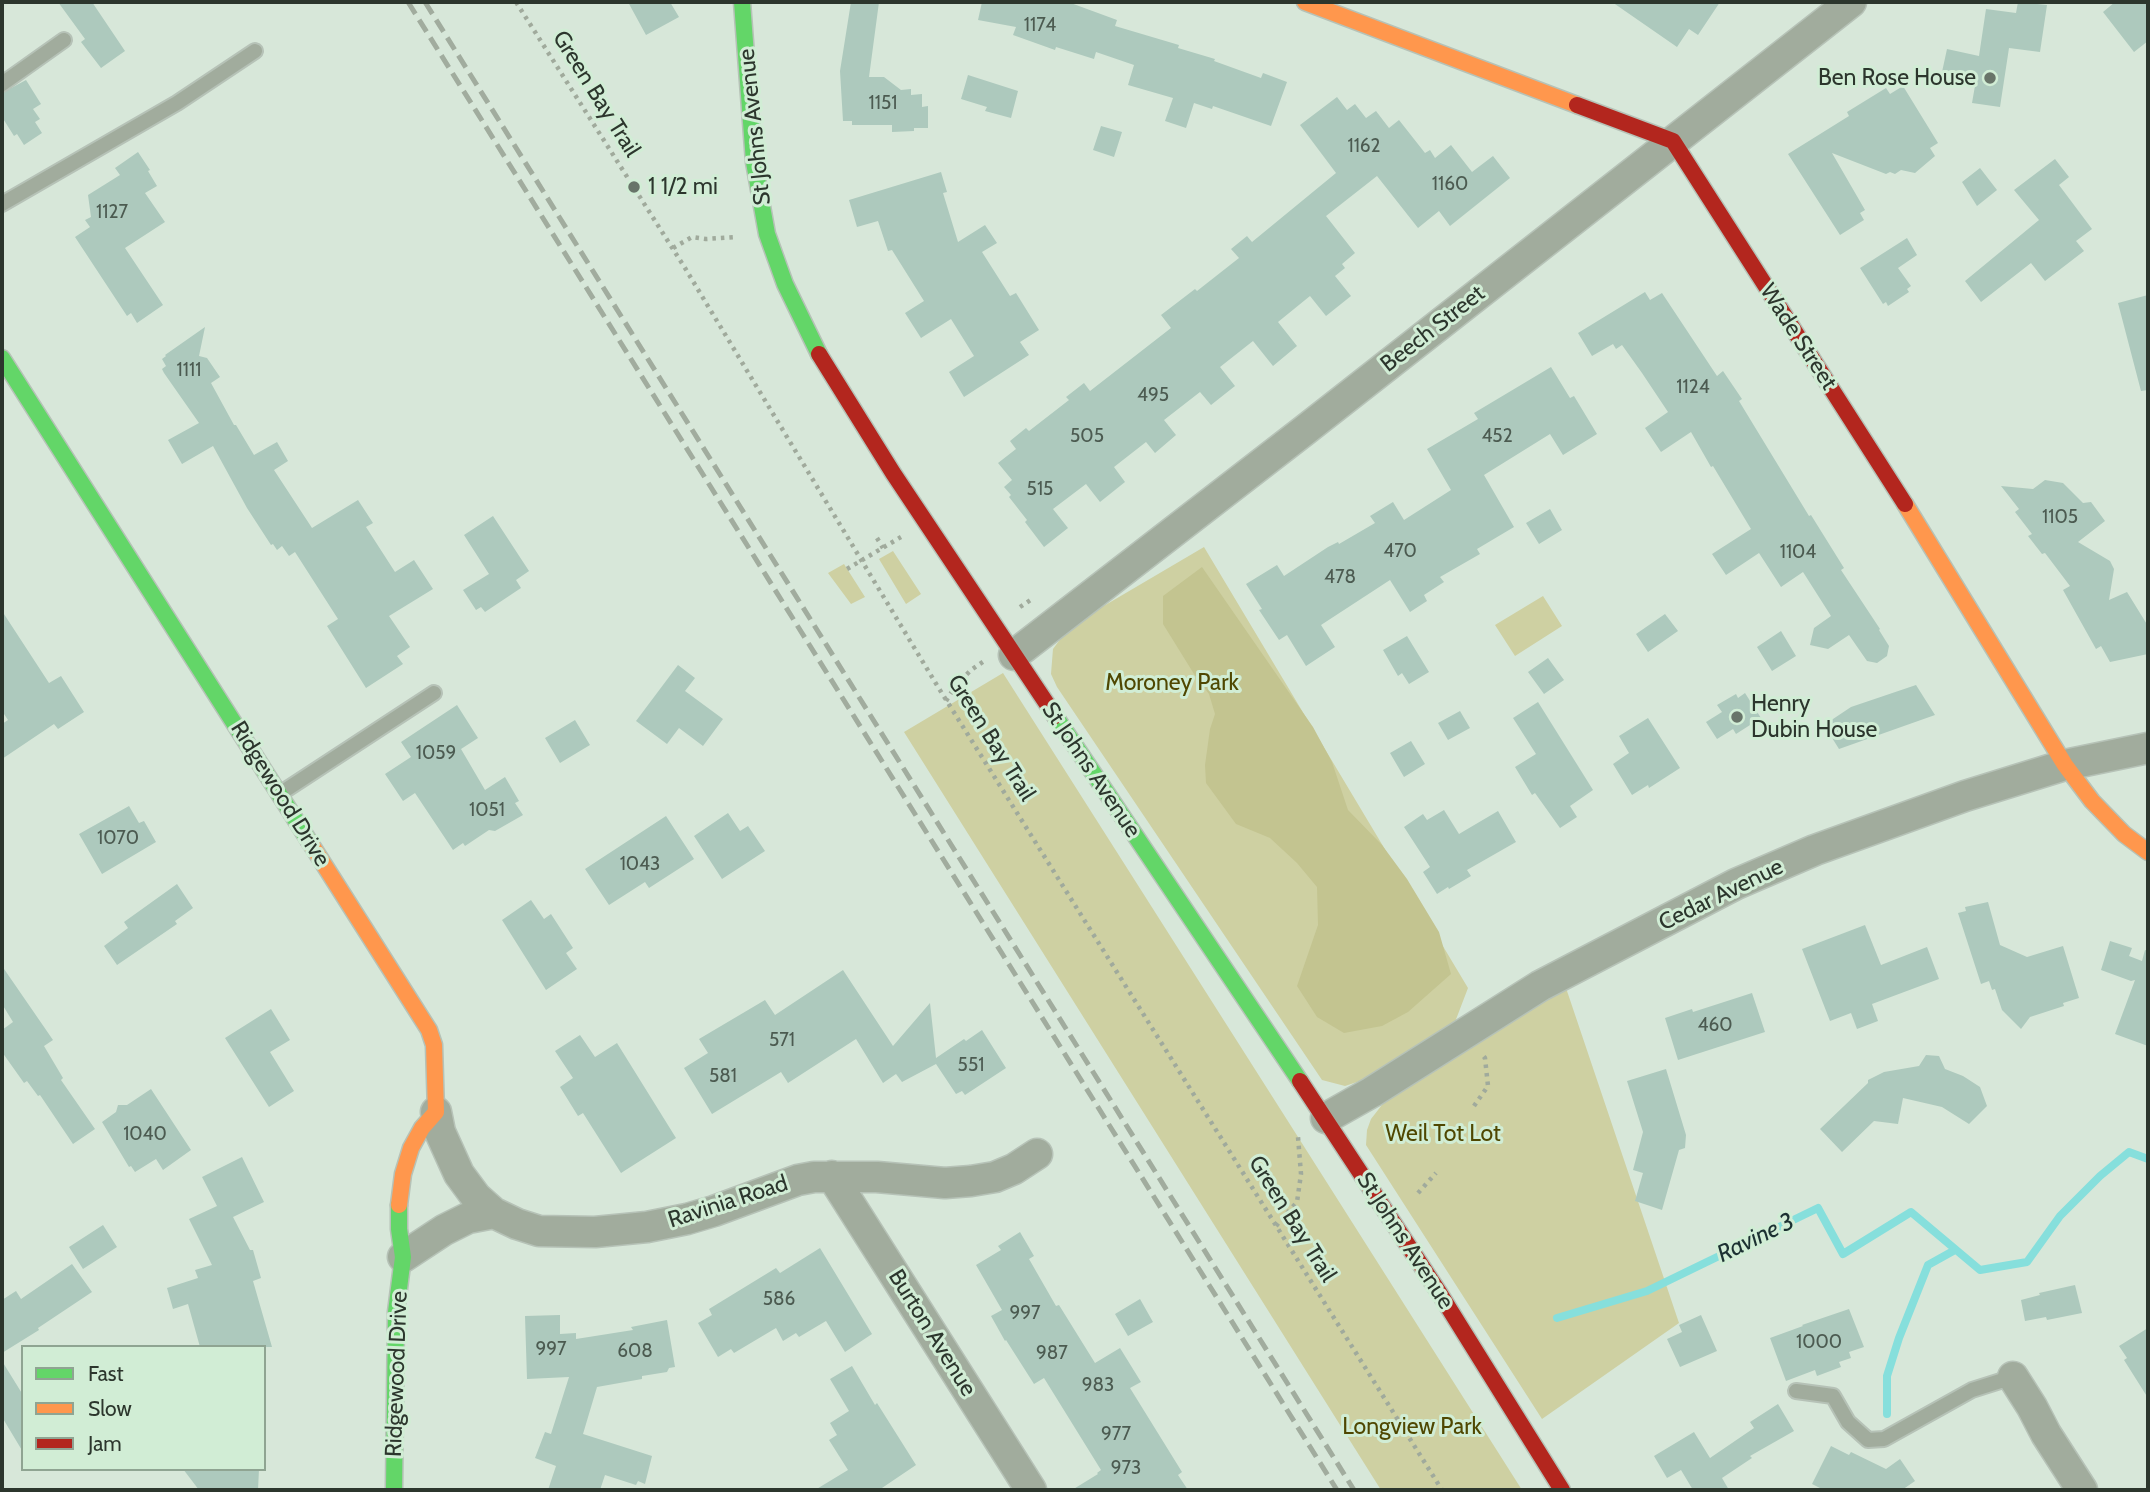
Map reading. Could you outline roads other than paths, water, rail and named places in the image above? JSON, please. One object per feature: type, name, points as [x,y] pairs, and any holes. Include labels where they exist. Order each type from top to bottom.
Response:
[{"type":"street","name":"St Johns Avenue","points":[[742,2],[754,162],[767,234],[785,284],[813,345],[926,523],[1001,657],[1326,1118],[1562,1490]]},
{"type":"street","points":[[750,82],[757,2]]},
{"type":"street","points":[[1305,2],[1673,141]]},
{"type":"street","name":"Beech Street","points":[[1001,657],[1305,430],[1847,3]]},
{"type":"street","name":"Wade Street","points":[[1673,141],[1900,496],[2066,765],[2092,801],[2124,834],[2148,852]]},
{"type":"street","name":"Ridgewood Drive","points":[[2,358],[429,1030],[434,1045],[436,1112],[422,1128],[411,1148],[399,1201],[403,1257],[397,1312],[394,1490]]},
{"type":"street","name":"Cedar Avenue","points":[[1326,1118],[1540,986],[1736,884],[1823,847],[1965,796],[2066,765],[2148,748]]},
{"type":"street","name":"Ravinia Road","points":[[436,1112],[440,1132],[459,1174],[475,1197],[494,1213],[539,1231],[595,1232],[647,1227],[714,1212],[798,1180],[832,1176],[945,1183],[971,1181],[995,1177],[1014,1169],[1037,1154]]},
{"type":"street","name":"Burton Avenue","points":[[832,1176],[1031,1490]]},
{"type":"street","name":"Ridgewood Drive","points":[[403,1257],[444,1230],[468,1219],[494,1213]]},
{"type":"street","points":[[2013,1377],[2082,1490]]},
{"type":"lane","points":[[2,84],[64,40]]},
{"type":"lane","points":[[2,204],[177,103],[255,51]]},
{"type":"lane","points":[[280,793],[434,693]]},
{"type":"lane","points":[[1796,1391],[1833,1396],[1848,1422],[1868,1440],[1884,1439],[1972,1390],[2013,1377]]},
{"type":"waterway","name":"Ravine 3","points":[[1557,1318],[1647,1291],[1818,1208],[1843,1254],[1911,1212],[1980,1270],[2027,1262],[2060,1216],[2100,1176],[2129,1152],[2148,1159]]},
{"type":"waterway","points":[[1887,1414],[1887,1376],[1928,1265],[1955,1250]]},
{"type":"railway","points":[[408,2],[1337,1490]]},
{"type":"railway","points":[[425,2],[1354,1490]]},
{"type":"place","name":"Ben Rose House","points":[[1990,78]]},
{"type":"place","name":"1 1/2 mi","points":[[634,187]]},
{"type":"place","name":"Henry Dubin House","points":[[1737,717]]},
{"type":"park label","name":"Moroney Park","points":[[1172,683]]},
{"type":"park label","name":"Weil Tot Lot","points":[[1443,1134]]},
{"type":"park label","name":"Longview Park","points":[[1412,1427]]}]
